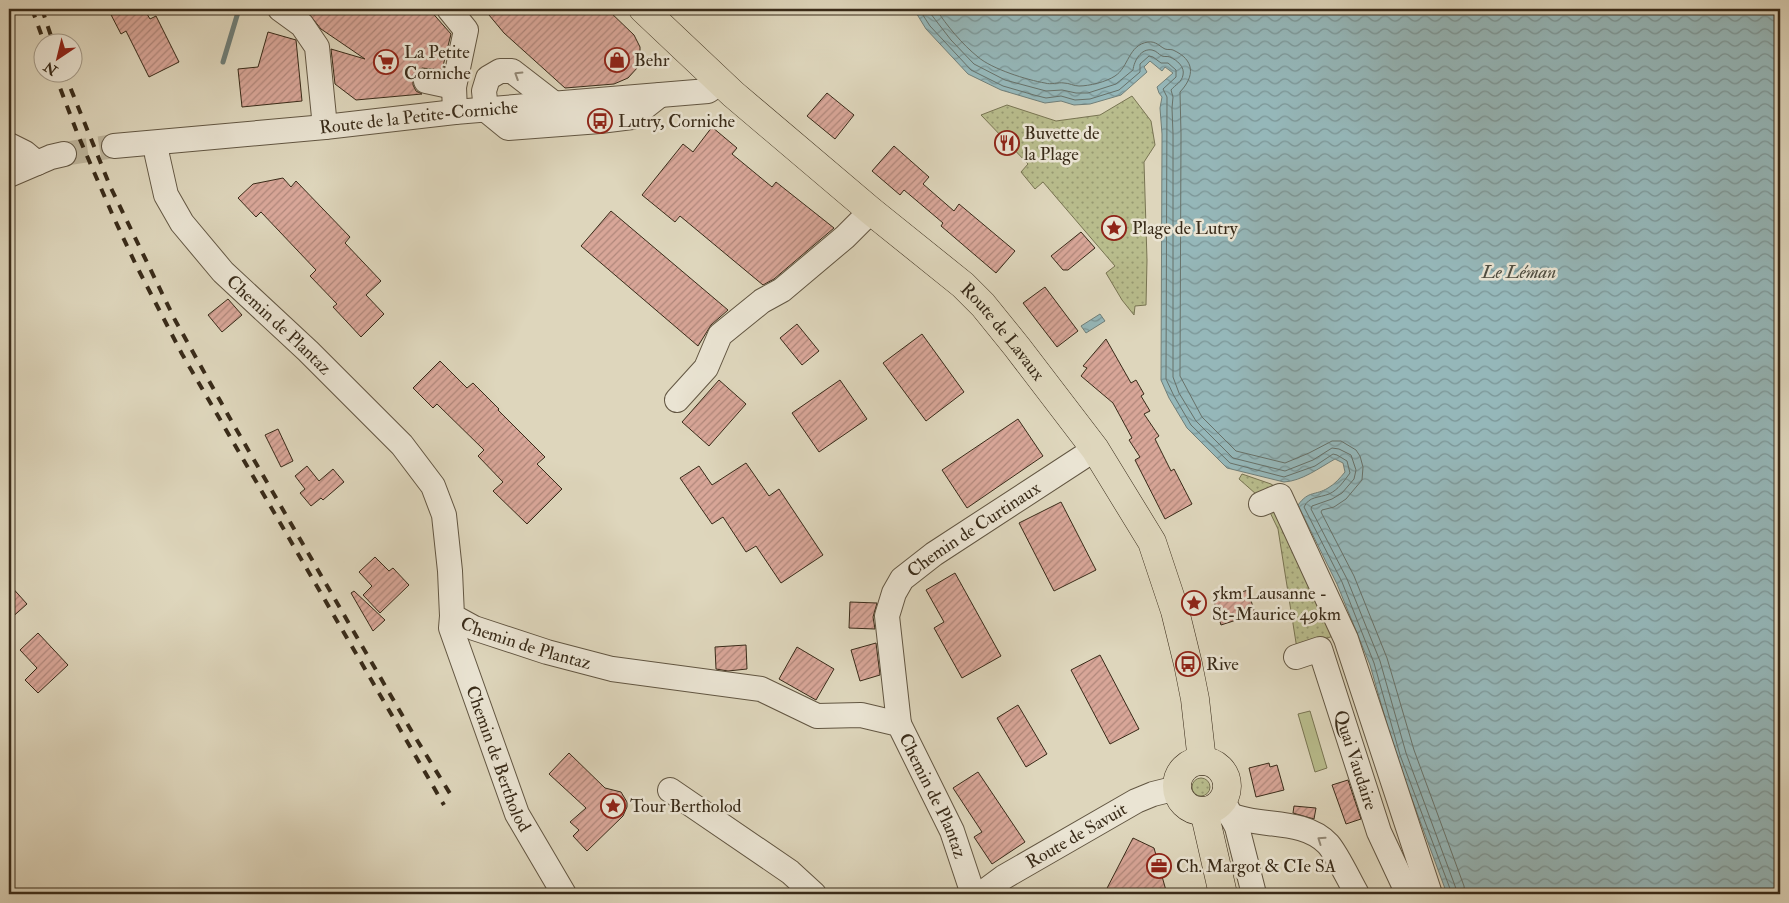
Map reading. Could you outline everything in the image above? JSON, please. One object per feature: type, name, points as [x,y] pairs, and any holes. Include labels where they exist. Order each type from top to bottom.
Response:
[{"type":"main road","name":"Route de Lavaux","points":[[643,9],[720,83],[871,211],[963,285],[983,305],[1017,347],[1095,449],[1152,542],[1175,611],[1184,646],[1195,699],[1202,761]]},
{"type":"main road","points":[[1219,809],[1189,807],[1179,796],[1178,780],[1187,767],[1202,761],[1217,766],[1226,778],[1226,794],[1219,809],[1223,894]]},
{"type":"street","points":[[280,9],[302,25],[317,47],[325,127]]},
{"type":"street","points":[[449,9],[466,30],[454,87],[455,112]]},
{"type":"street","points":[[556,105],[512,70],[500,71],[488,78],[484,91],[486,110],[508,128],[632,117],[660,95]]},
{"type":"street","points":[[426,81],[454,87]]},
{"type":"street","name":"Route de la Petite-Corniche","points":[[114,146],[325,127],[455,112],[708,91],[720,83]]},
{"type":"street","name":"Chemin de Plantaz","points":[[157,143],[157,155],[166,195],[182,223],[223,272],[308,351],[402,445],[433,486],[444,515],[452,616],[474,628],[547,652],[612,669],[761,689],[817,716],[861,715],[899,724],[952,831],[973,894]]},
{"type":"street","points":[[9,145],[25,153],[37,163]]},
{"type":"street","points":[[9,175],[64,154]]},
{"type":"street","points":[[677,400],[706,368],[720,335],[762,301],[782,290],[845,238],[871,211]]},
{"type":"street","name":"Chemin de Curtinaux","points":[[899,724],[887,616],[894,593],[902,578],[934,554],[1095,449]]},
{"type":"street","points":[[1261,504],[1280,496],[1340,623],[1430,894]]},
{"type":"street","name":"Chemin de Bertholod","points":[[452,616],[451,628],[517,814],[564,894]]},
{"type":"street","name":"Quai Vaudaire","points":[[1296,657],[1320,649],[1379,832],[1408,894]]},
{"type":"street","name":"Route de Savuit","points":[[981,894],[1004,877],[1136,801],[1153,794],[1177,788]]},
{"type":"street","points":[[670,790],[790,872],[814,894]]},
{"type":"street","points":[[1219,809],[1237,826],[1254,894]]},
{"type":"street","points":[[1219,809],[1242,820],[1301,828],[1318,836],[1329,845],[1357,894]]},
{"type":"green space","name":"Plage de Lutry","points":[[1132,96],[1151,121],[1155,145],[1144,162],[1147,260],[1146,305],[1135,306],[1134,315],[1122,300],[1106,273],[1115,266],[1043,182],[1035,189],[1021,172],[1028,164],[981,115],[1007,105],[1056,121],[1100,115]]},
{"type":"green space","points":[[1242,474],[1271,484],[1280,490],[1347,631],[1297,649],[1278,529],[1265,502],[1239,479]]},
{"type":"green space","points":[[1310,711],[1327,768],[1315,772],[1298,714]]},
{"type":"green space","points":[[1197,778],[1205,778],[1210,783],[1208,794],[1197,796],[1192,791],[1192,783]]},
{"type":"water","name":"Le Léman","points":[[904,9],[1780,9],[1780,894],[1447,894],[1396,756],[1370,665],[1337,584],[1298,505],[1306,497],[1335,483],[1345,472],[1343,463],[1335,459],[1304,477],[1284,482],[1227,468],[1187,428],[1169,398],[1161,380],[1162,134],[1160,108],[1162,97],[1157,87],[1173,73],[1165,67],[1162,71],[1150,61],[1144,67],[1147,72],[1121,95],[1090,104],[1074,105],[1061,101],[1045,103],[1001,90],[968,74],[926,29],[915,11]]},
{"type":"water","points":[[1100,314],[1105,321],[1086,333],[1081,326]]},
{"type":"building","points":[[108,9],[144,9],[150,19],[156,16],[179,62],[149,77],[126,31],[121,34]]},
{"type":"building","name":"La Petite Corniche","points":[[305,9],[429,9],[451,34],[442,70],[422,68],[416,72],[413,85],[416,91],[422,94],[356,100],[335,84],[331,49],[365,59],[321,29]]},
{"type":"building","points":[[484,9],[607,9],[634,35],[640,47],[638,67],[628,78],[614,84],[565,88],[504,33]]},
{"type":"building","points":[[268,32],[296,40],[302,101],[242,107],[238,69],[258,67]]},
{"type":"building","points":[[827,93],[854,115],[835,139],[807,116]]},
{"type":"building","points":[[712,127],[737,148],[732,154],[772,187],[776,182],[834,228],[774,279],[763,285],[680,216],[675,222],[642,195],[683,144],[693,152]]},
{"type":"building","points":[[894,146],[929,177],[923,184],[954,211],[959,204],[1015,251],[996,273],[941,226],[943,223],[904,190],[900,195],[872,171]]},
{"type":"building","points":[[283,178],[291,187],[296,181],[350,237],[345,243],[381,281],[366,295],[384,314],[361,337],[333,307],[337,304],[310,276],[316,270],[261,212],[256,217],[238,198],[253,184]]},
{"type":"building","points":[[611,211],[728,310],[711,325],[698,346],[581,246]]},
{"type":"building","points":[[1081,232],[1095,248],[1068,270],[1063,270],[1051,256]]},
{"type":"building","points":[[1045,287],[1078,331],[1057,347],[1023,303]]},
{"type":"building","points":[[228,299],[242,315],[222,332],[208,315]]},
{"type":"building","points":[[797,324],[819,351],[802,365],[780,338]]},
{"type":"building","points":[[922,334],[964,392],[926,421],[883,363]]},
{"type":"building","points":[[1106,339],[1131,383],[1136,380],[1144,394],[1141,396],[1150,411],[1144,414],[1159,436],[1155,439],[1171,471],[1174,469],[1192,504],[1165,519],[1135,460],[1140,457],[1129,440],[1132,438],[1113,403],[1081,376],[1087,368],[1083,366]]},
{"type":"building","points":[[440,361],[467,388],[473,383],[545,457],[537,464],[562,489],[527,524],[493,491],[503,482],[478,456],[484,450],[437,404],[433,408],[413,388]]},
{"type":"building","points":[[719,380],[746,404],[709,446],[682,422]]},
{"type":"building","points":[[840,380],[867,419],[819,452],[792,413]]},
{"type":"building","points":[[1018,419],[1043,456],[967,508],[942,470]]},
{"type":"building","points":[[278,429],[293,461],[281,467],[265,435]]},
{"type":"building","points":[[746,463],[769,496],[779,489],[823,555],[781,583],[756,546],[746,552],[723,517],[712,524],[680,478],[699,466],[712,485]]},
{"type":"building","points":[[307,466],[319,481],[333,469],[344,482],[323,500],[321,498],[311,506],[300,493],[305,489],[295,476]]},
{"type":"building","points":[[1061,502],[1096,570],[1054,591],[1019,523]]},
{"type":"building","points":[[375,557],[389,571],[393,568],[409,585],[380,613],[363,595],[372,586],[359,572]]},
{"type":"building","points":[[955,573],[1001,656],[962,678],[934,628],[944,622],[926,590]]},
{"type":"building","points":[[9,584],[27,604],[9,620]]},
{"type":"building","points":[[1248,590],[1255,614],[1221,625],[1214,601]]},
{"type":"building","points":[[354,591],[385,620],[373,631],[351,593]]},
{"type":"building","points":[[850,602],[877,603],[873,617],[875,629],[849,628]]},
{"type":"building","points":[[38,633],[68,665],[38,693],[25,680],[37,668],[20,650]]},
{"type":"building","points":[[876,643],[880,675],[860,681],[851,650]]},
{"type":"building","points":[[746,645],[747,669],[728,671],[716,669],[715,647]]},
{"type":"building","points":[[797,647],[834,669],[816,700],[779,679]]},
{"type":"building","points":[[1100,655],[1139,729],[1110,744],[1071,670]]},
{"type":"building","points":[[1018,705],[1047,754],[1026,767],[997,718]]},
{"type":"building","points":[[569,753],[605,788],[621,792],[627,802],[623,816],[587,851],[573,836],[579,830],[570,822],[586,808],[549,774]]},
{"type":"building","points":[[1269,763],[1270,767],[1277,765],[1284,790],[1256,797],[1249,768]]},
{"type":"building","points":[[978,772],[1025,842],[992,864],[974,837],[982,832],[953,788]]},
{"type":"building","points":[[1348,780],[1361,819],[1346,824],[1332,785]]},
{"type":"building","points":[[1294,806],[1316,808],[1314,819],[1293,813]]},
{"type":"building","points":[[1133,838],[1154,848],[1167,894],[1104,894]]},
{"type":"waterway","points":[[223,62],[239,9]]},
{"type":"tunnel","points":[[64,154],[114,146]]},
{"type":"railway","points":[[32,9],[40,32]]},
{"type":"railway","points":[[42,9],[50,32]]},
{"type":"railway","points":[[58,82],[78,135],[113,216],[182,354],[444,805]]},
{"type":"railway","points":[[68,82],[110,186],[175,320],[412,732],[454,800]]},
{"type":"place","name":"Behr","points":[[617,60]]},
{"type":"place","name":"La Petite Corniche","points":[[386,62]]},
{"type":"place","name":"Lutry, Corniche","points":[[600,121]]},
{"type":"place","name":"Buvette de la Plage","points":[[1007,143]]},
{"type":"place","name":"Plage de Lutry","points":[[1114,228]]},
{"type":"place","name":"5km Lausanne - St-Maurice 49km","points":[[1194,603]]},
{"type":"place","name":"Rive","points":[[1188,664]]},
{"type":"place","name":"Tour Bertholod","points":[[613,806]]},
{"type":"place","name":"Ch. Margot & CIe SA","points":[[1159,866]]}]
